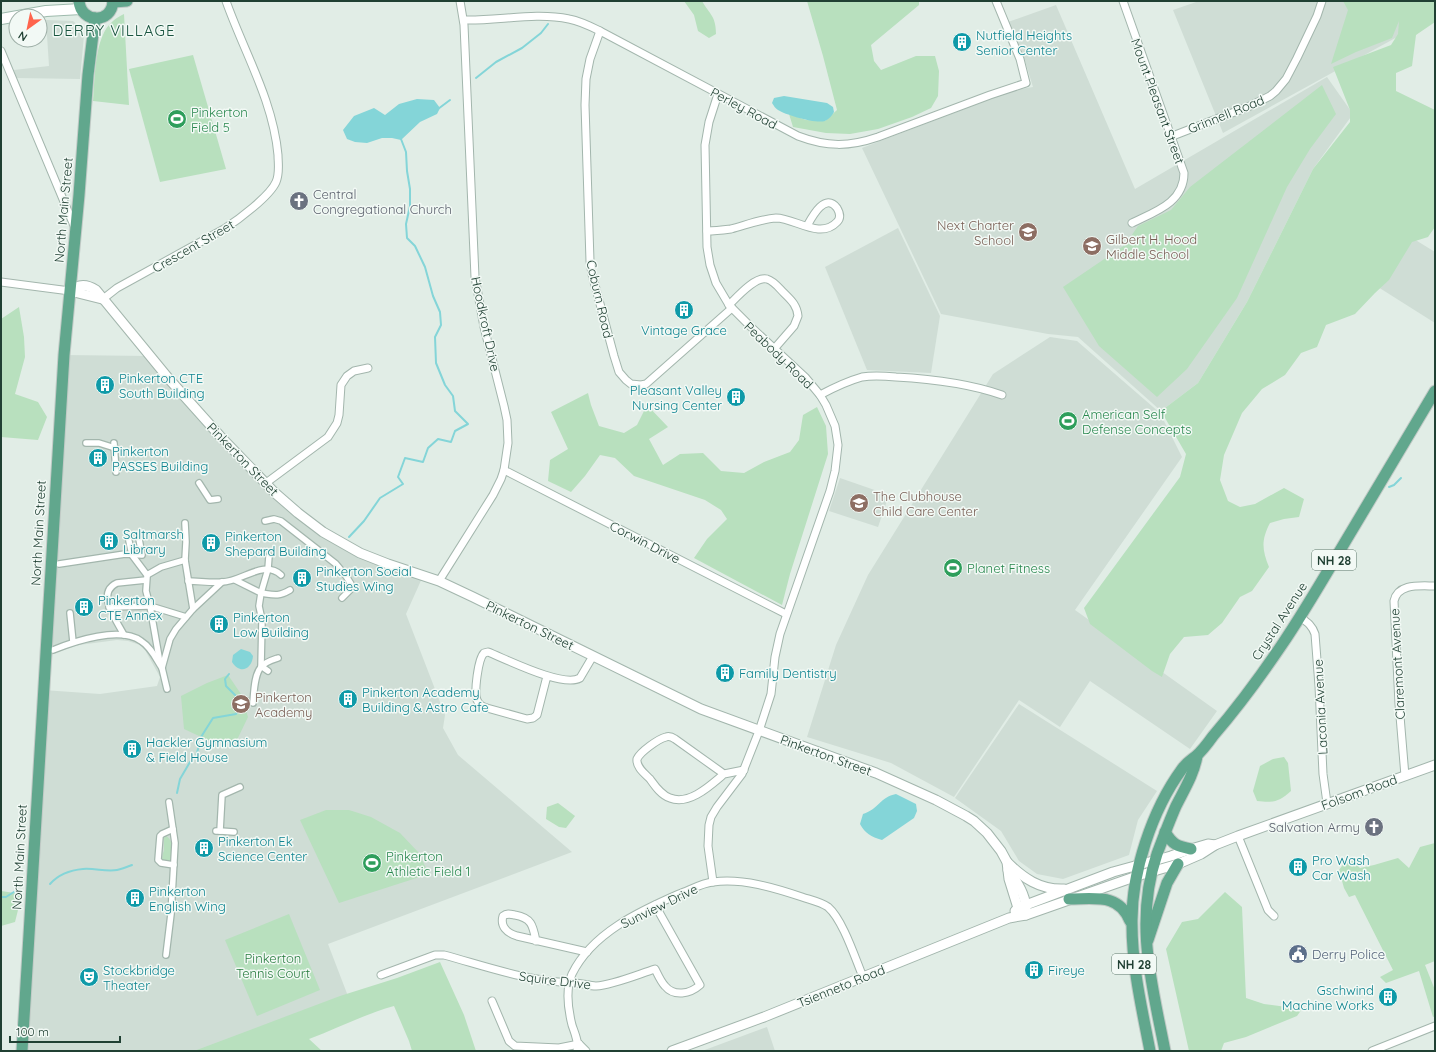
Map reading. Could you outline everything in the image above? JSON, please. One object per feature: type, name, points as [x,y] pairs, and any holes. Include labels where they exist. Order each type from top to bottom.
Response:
[{"type":"main road","points":[[1,19],[80,5],[86,15],[100,18],[108,13],[112,7],[113,1],[127,1]]},
{"type":"main road","name":"North Main Street","points":[[22,1051],[55,490],[88,75],[95,18]]},
{"type":"main road","name":"Crystal Avenue","points":[[1152,872],[1165,832],[1193,771],[1197,756],[1224,724],[1257,680],[1300,617],[1435,391]]},
{"type":"main road","name":"Crystal Avenue","points":[[1137,876],[1150,828],[1166,794],[1183,767],[1190,759],[1197,756]]},
{"type":"main road","points":[[1165,832],[1170,840],[1175,844],[1191,849]]},
{"type":"main road","points":[[1146,944],[1167,883],[1178,864]]},
{"type":"main road","name":"NH 28","points":[[1152,872],[1147,900],[1145,926],[1146,944],[1150,976],[1165,1051]]},
{"type":"main road","name":"NH 28","points":[[1137,876],[1132,923],[1136,974],[1150,1051]]},
{"type":"main road","points":[[1069,894],[1110,901],[1124,908],[1132,923]]},
{"type":"street","name":"Crescent Street","points":[[103,299],[117,288],[235,222],[276,184],[278,160],[273,122],[226,1]]},
{"type":"street","name":"Hoodkroft Drive","points":[[439,581],[493,495],[504,470],[508,443],[507,420],[484,327],[475,277],[464,20],[460,1]]},
{"type":"street","name":"Perley Road","points":[[464,20],[554,17],[578,22],[600,32],[798,136],[825,144],[848,145],[865,142],[1026,83],[1020,59],[996,1]]},
{"type":"street","name":"Mount Pleasant Street","points":[[1123,1],[1184,173],[1180,190],[1173,201],[1132,223]]},
{"type":"street","name":"Grinnell Road","points":[[1170,136],[1250,106],[1270,96],[1276,91],[1286,79],[1297,58],[1318,16],[1322,1]]},
{"type":"street","name":"Coburn Road","points":[[600,32],[590,59],[586,79],[588,245],[592,274],[619,372],[631,384],[646,384],[731,306],[755,281],[762,279],[772,282],[792,300],[798,313],[797,320],[774,349]]},
{"type":"street","points":[[1,51],[75,230]]},
{"type":"street","name":"Peabody Road","points":[[713,882],[708,846],[711,817],[744,770],[759,731],[771,694],[775,657],[786,614],[830,491],[835,471],[838,445],[836,432],[830,414],[820,395],[805,377],[774,349],[731,306],[716,283],[708,255],[705,145],[709,122],[718,94]]},
{"type":"street","points":[[707,231],[730,229],[757,221],[776,218],[785,219],[807,226],[819,229],[830,227],[839,220],[838,211],[831,204],[823,205],[817,210],[807,226]]},
{"type":"street","points":[[1,282],[70,291]]},
{"type":"street","name":"Pinkerton Street","points":[[70,291],[78,286],[89,286],[96,290],[169,379],[266,483],[286,503],[324,532],[349,547],[388,564],[439,581],[701,709],[890,779],[952,808],[980,826],[996,843],[1018,884],[1022,907],[1026,916]]},
{"type":"street","points":[[266,483],[328,437],[337,423],[341,386],[347,376],[354,371],[368,368]]},
{"type":"street","points":[[820,395],[857,379],[877,376],[956,383],[1002,395]]},
{"type":"street","points":[[86,443],[115,445],[116,472]]},
{"type":"street","name":"Corwin Drive","points":[[504,470],[786,614]]},
{"type":"street","points":[[199,483],[210,500],[214,501],[218,499]]},
{"type":"street","points":[[265,521],[274,519],[281,521],[340,568],[351,584],[350,590],[342,598]]},
{"type":"street","points":[[184,523],[186,542],[185,560],[193,609]]},
{"type":"street","points":[[59,564],[125,554],[142,555],[139,539]]},
{"type":"street","points":[[130,541],[132,555],[147,577]]},
{"type":"street","points":[[253,704],[258,673],[261,666],[262,620],[259,606],[268,569],[269,556]]},
{"type":"street","points":[[167,689],[146,591],[147,577],[153,570],[185,560]]},
{"type":"street","points":[[188,581],[222,582],[235,580],[252,572],[268,569],[278,572],[281,575]]},
{"type":"street","points":[[124,635],[109,607],[107,594],[108,590],[113,585],[147,577]]},
{"type":"street","points":[[235,580],[261,593],[277,596],[290,590]]},
{"type":"street","points":[[162,668],[170,639],[193,609],[222,582]]},
{"type":"street","name":"Claremont Avenue","points":[[1405,776],[1400,717],[1394,601],[1398,593],[1404,588],[1435,586]]},
{"type":"street","points":[[109,607],[150,606],[186,617]]},
{"type":"street","points":[[70,613],[73,642]]},
{"type":"street","name":"Laconia Avenue","points":[[1300,617],[1310,624],[1313,628],[1314,634],[1319,686],[1323,774],[1327,803]]},
{"type":"street","points":[[53,650],[73,642],[113,635],[124,635],[134,637],[147,646],[162,668]]},
{"type":"street","points":[[547,676],[537,715],[533,718],[529,719],[482,707],[477,702],[476,695],[480,659],[484,653],[488,652],[547,676],[566,679],[577,679],[582,675],[593,656]]},
{"type":"street","points":[[261,666],[266,662],[278,658]]},
{"type":"street","points":[[261,666],[268,671]]},
{"type":"street","points":[[724,774],[670,737],[662,738],[646,749],[638,756],[636,761],[638,766],[660,791],[675,799],[685,799],[700,792],[711,786],[724,774],[744,770]]},
{"type":"street","name":"Folsom Road","points":[[1137,876],[1178,864],[1201,854],[1215,845],[1238,836],[1435,765]]},
{"type":"street","points":[[234,832],[218,831],[222,795],[240,787]]},
{"type":"street","points":[[166,955],[175,843],[169,802]]},
{"type":"street","points":[[173,829],[160,836],[158,860],[161,863],[174,865]]},
{"type":"street","points":[[1238,836],[1268,910],[1274,916]]},
{"type":"street","name":"Folsom Road","points":[[1140,864],[1208,844],[1215,845]]},
{"type":"street","name":"Tsienneto Road","points":[[672,1051],[764,1017],[1009,918],[1026,916],[1112,872],[1140,864]]},
{"type":"street","points":[[1008,866],[1041,886],[1069,894]]},
{"type":"street","name":"Tsienneto Road","points":[[1009,918],[1022,907],[1137,876]]},
{"type":"street","name":"Sunview Drive","points":[[586,1051],[578,1048],[569,1012],[568,1001],[570,983],[577,966],[587,952],[622,924],[655,905],[694,888],[713,882],[737,882],[768,887],[813,900],[827,907],[835,916],[844,931],[863,977]]},
{"type":"street","name":"Squire Drive","points":[[381,975],[435,956],[444,955],[510,974],[558,983],[601,985],[655,969],[665,986],[674,992],[689,992],[700,985],[655,905]]},
{"type":"street","points":[[536,940],[532,924],[526,918],[507,913],[503,916],[502,919],[504,926],[511,934],[536,940],[587,952]]},
{"type":"street","points":[[492,1001],[509,1041],[514,1046],[578,1048]]},
{"type":"street","points":[[1372,1051],[1435,1026]]},
{"type":"shaded area","points":[[1199,1],[1408,1],[1399,36],[1223,133],[1173,10]]},
{"type":"shaded area","name":"Gilbert H. Hood Middle School","points":[[1056,5],[1135,189],[1327,77],[1353,114],[1313,169],[1247,302],[1198,383],[1161,411],[1078,337],[1048,334],[941,314],[862,148],[1014,90],[1033,87],[1025,61],[1008,22]]},
{"type":"shaded area","points":[[48,20],[73,21],[80,27],[84,35],[80,79],[16,78],[14,70],[49,66]]},
{"type":"shaded area","points":[[898,228],[940,316],[931,373],[867,370],[825,267]]},
{"type":"shaded area","points":[[1409,236],[1435,252],[1435,323],[1378,287]]},
{"type":"shaded area","points":[[1050,337],[1077,341],[1160,413],[1182,457],[1075,610],[1217,711],[1190,749],[1090,681],[1060,727],[1019,700],[954,797],[891,763],[807,737],[836,645],[868,575],[993,374]]},
{"type":"shaded area","name":"Pinkerton Academy","points":[[64,355],[149,356],[253,469],[337,540],[423,576],[406,614],[445,715],[443,728],[458,755],[572,852],[328,944],[356,1017],[223,1051],[22,1051],[43,690],[100,694],[157,686],[160,677],[145,650],[140,645],[128,641],[117,640],[79,645],[45,656]]},
{"type":"shaded area","name":"The Clubhouse Child Care Center","points":[[840,478],[889,495],[878,527],[829,511]]},
{"type":"shaded area","points":[[1019,704],[1157,791],[1138,820],[1129,855],[1063,879],[1037,874],[1019,861],[1001,831],[955,798]]},
{"type":"shaded area","points":[[767,1027],[775,1051],[702,1051]]},
{"type":"green space","points":[[684,1],[702,1],[714,19],[716,34],[709,38],[698,31],[694,15]]},
{"type":"green space","points":[[807,1],[919,1],[919,5],[871,45],[874,61],[881,70],[916,56],[935,56],[939,71],[938,96],[931,108],[912,117],[878,129],[850,134],[826,133],[793,127],[789,114],[806,120],[825,121],[837,110]]},
{"type":"green space","points":[[1343,1],[1435,1],[1435,22],[1416,35],[1412,66],[1396,73],[1396,91],[1435,110],[1435,227],[1428,237],[1412,242],[1389,280],[1355,314],[1326,325],[1317,347],[1301,353],[1285,375],[1262,389],[1242,413],[1224,455],[1220,480],[1228,501],[1240,507],[1255,504],[1284,488],[1304,499],[1299,517],[1270,523],[1264,540],[1264,550],[1269,567],[1252,591],[1240,597],[1222,623],[1208,635],[1184,637],[1170,654],[1162,677],[1090,624],[1084,608],[1180,477],[1186,454],[1161,411],[1198,383],[1247,302],[1313,169],[1350,122],[1350,110],[1333,67],[1391,45],[1398,34],[1399,21],[1392,38],[1356,52],[1331,64],[1348,10]]},
{"type":"green space","points":[[124,14],[129,105],[93,101],[95,70],[102,37],[113,21]]},
{"type":"green space","name":"Pinkerton Field 5","points":[[193,55],[226,169],[160,182],[129,69]]},
{"type":"green space","points":[[1322,85],[1336,114],[1310,149],[1287,187],[1237,298],[1187,369],[1157,397],[1099,346],[1063,287],[1125,245],[1138,226],[1171,210],[1190,187]]},
{"type":"green space","points":[[19,307],[24,337],[25,357],[15,394],[38,402],[47,417],[38,440],[1,437],[1,319]]},
{"type":"green space","points":[[588,393],[599,426],[624,433],[637,425],[647,405],[668,427],[649,439],[663,465],[680,454],[703,453],[721,471],[744,473],[764,462],[790,452],[799,440],[803,415],[817,407],[826,426],[828,454],[790,574],[782,605],[694,558],[707,539],[727,519],[721,510],[705,500],[634,476],[615,458],[600,455],[571,492],[548,481],[550,460],[568,449],[551,412]]},
{"type":"green space","points":[[228,675],[241,694],[248,717],[236,742],[214,743],[184,729],[181,696],[207,683]]},
{"type":"green space","points":[[1284,757],[1288,763],[1291,791],[1276,801],[1257,801],[1253,791],[1260,766],[1273,759]]},
{"type":"green space","points":[[558,803],[575,816],[566,828],[559,827],[546,819],[547,807]]},
{"type":"green space","name":"Pinkerton Athletic Field 1","points":[[326,810],[349,810],[371,817],[400,833],[418,852],[429,874],[339,903],[300,820]]},
{"type":"green space","points":[[166,836],[169,838],[171,844],[172,851],[170,861],[162,860],[164,838]]},
{"type":"green space","points":[[1435,843],[1435,961],[1425,965],[1435,990],[1435,1016],[1433,1017],[1419,971],[1386,983],[1380,977],[1393,970],[1355,895],[1349,897],[1344,888],[1339,870],[1345,862],[1353,861],[1360,868],[1398,858],[1409,868],[1420,847]]},
{"type":"green space","points":[[1,891],[22,894],[15,922],[1,926]]},
{"type":"green space","points":[[1225,892],[1242,907],[1246,998],[1264,1004],[1302,1009],[1297,1016],[1246,1037],[1224,1043],[1221,1051],[1189,1051],[1166,949],[1182,922],[1198,919]]},
{"type":"green space","name":"Pinkerton Tennis Court","points":[[289,914],[320,990],[257,1016],[225,940]]},
{"type":"green space","points":[[440,962],[464,1015],[476,1051],[412,1051],[394,1006],[362,1017],[309,1039],[322,1051],[194,1051],[340,996],[397,978]]},
{"type":"water","points":[[784,96],[827,103],[833,107],[834,112],[828,119],[821,122],[794,116],[778,110],[772,103],[774,98]]},
{"type":"water","points":[[417,99],[434,100],[440,108],[437,114],[420,122],[401,140],[382,138],[367,143],[355,142],[347,139],[343,130],[354,116],[374,108],[385,115],[399,104]]},
{"type":"water","points":[[241,649],[250,652],[253,656],[252,661],[245,669],[235,666],[232,662],[233,655]]},
{"type":"water","points":[[896,794],[916,804],[917,811],[914,818],[882,840],[875,838],[864,830],[860,824],[863,814],[873,809],[886,798]]},
{"type":"waterway","points":[[476,78],[496,62],[522,48],[541,33],[548,24]]},
{"type":"waterway","points":[[438,109],[450,100]]},
{"type":"waterway","points":[[349,537],[364,521],[380,498],[403,484],[398,477],[405,458],[423,462],[428,448],[438,439],[451,442],[455,431],[468,424],[455,411],[453,396],[445,385],[436,363],[435,337],[441,325],[440,312],[433,296],[425,267],[415,246],[407,238],[406,224],[410,206],[410,189],[406,152],[401,139]]},
{"type":"waterway","points":[[1389,487],[1394,485],[1401,478]]},
{"type":"waterway","points":[[177,793],[180,779],[190,762],[196,757],[201,737],[213,718],[236,714],[241,707],[236,696],[226,686],[225,679],[229,674]]},
{"type":"waterway","points":[[50,884],[61,876],[74,870],[113,870],[132,865]]},
{"type":"waterway","points":[[1,897],[6,897],[17,890]]},
{"type":"place","name":"Nutfield Heights Senior Center","points":[[962,42]]},
{"type":"place","name":"Pinkerton Field 5","points":[[177,119]]},
{"type":"place","name":"Central Congregational Church","points":[[299,201]]},
{"type":"place","name":"Next Charter School","points":[[1028,232]]},
{"type":"place","name":"Gilbert H. Hood Middle School","points":[[1092,246]]},
{"type":"place","name":"Vintage Grace","points":[[684,310]]},
{"type":"place","name":"Pinkerton CTE South Building","points":[[105,385]]},
{"type":"place","name":"Pleasant Valley Nursing Center","points":[[736,397]]},
{"type":"place","name":"American Self Defense Concepts","points":[[1068,421]]},
{"type":"place","name":"Pinkerton PASSES Building","points":[[98,458]]},
{"type":"place","name":"The Clubhouse Child Care Center","points":[[859,503]]},
{"type":"place","name":"Saltmarsh Library","points":[[109,541]]},
{"type":"place","name":"Pinkerton Shepard Building","points":[[211,543]]},
{"type":"place","name":"Planet Fitness","points":[[953,568]]},
{"type":"place","name":"Pinkerton Social Studies Wing","points":[[302,578]]},
{"type":"place","name":"Pinkerton CTE Annex","points":[[84,607]]},
{"type":"place","name":"Pinkerton Low Building","points":[[219,624]]},
{"type":"place","name":"Family Dentistry","points":[[725,673]]},
{"type":"place","name":"Pinkerton Academy Building & Astro Cafe","points":[[348,699]]},
{"type":"place","name":"Pinkerton Academy","points":[[241,704]]},
{"type":"place","name":"Hackler Gymnasium & Field House","points":[[132,749]]},
{"type":"place","name":"Salvation Army","points":[[1374,827]]},
{"type":"place","name":"Pinkerton Ek Science Center","points":[[204,848]]},
{"type":"place","name":"Pinkerton Athletic Field 1","points":[[372,863]]},
{"type":"place","name":"Pro Wash Car Wash","points":[[1298,867]]},
{"type":"place","name":"Pinkerton English Wing","points":[[135,898]]},
{"type":"place","name":"Derry Police","points":[[1298,954]]},
{"type":"place","name":"Fireye","points":[[1034,970]]},
{"type":"place","name":"Stockbridge Theater","points":[[89,977]]},
{"type":"place","name":"Gschwind Machine Works","points":[[1388,997]]},
{"type":"district","name":"DERRY VILLAGE","points":[[114,30]]}]
